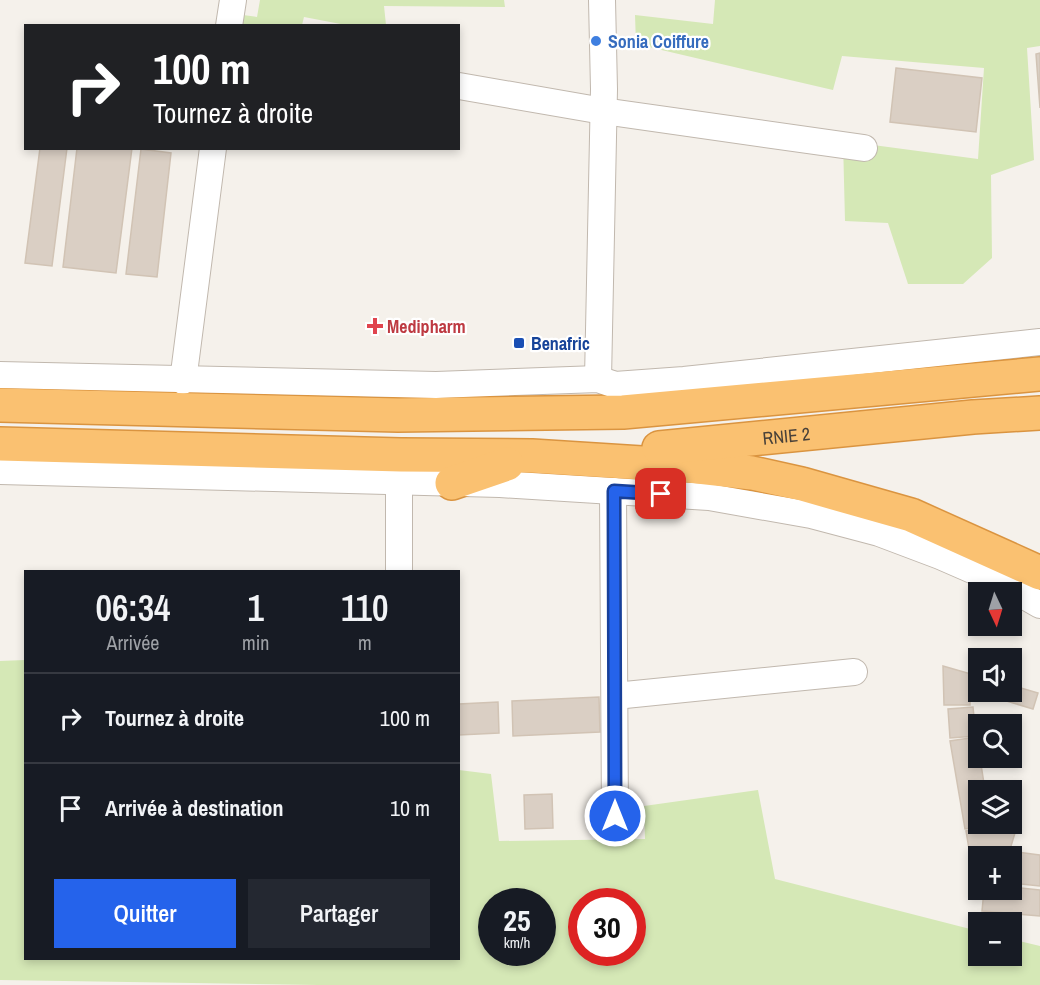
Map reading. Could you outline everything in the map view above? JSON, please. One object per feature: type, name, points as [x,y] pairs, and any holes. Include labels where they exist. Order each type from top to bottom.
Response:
[{"type":"highway","points":[[0,405],[398,415],[623,412],[1040,374]]},
{"type":"highway","name":"RNIE 2","points":[[532,456],[675,447],[962,418],[1040,413]]},
{"type":"highway","points":[[0,444],[401,455],[532,456],[689,466],[752,473],[802,484],[911,516],[1040,573]]},
{"type":"highway","points":[[452,483],[532,456]]},
{"type":"street","points":[[229,24],[233,0]]},
{"type":"street","points":[[598,379],[603,111],[602,0]]},
{"type":"street","points":[[460,86],[603,111],[864,147]]},
{"type":"street","points":[[183,381],[213,150]]},
{"type":"street","points":[[0,375],[183,381],[436,385],[598,379],[615,385],[684,380],[1040,342]]},
{"type":"street","points":[[0,471],[452,483],[709,497],[811,514],[879,533],[1002,583],[1040,606]]},
{"type":"street","points":[[399,482],[399,570]]},
{"type":"street","points":[[614,491],[615,816]]},
{"type":"street","points":[[615,696],[854,672]]},
{"type":"green space","points":[[260,0],[504,0],[505,7],[384,6],[386,24],[341,24],[304,17],[302,24],[221,24],[221,12],[257,17]]},
{"type":"green space","points":[[715,0],[1040,0],[1040,46],[1027,48],[1034,160],[991,175],[992,258],[963,284],[908,284],[888,223],[845,221],[843,141],[978,159],[984,68],[842,56],[833,90],[636,44],[635,15],[713,24]]},
{"type":"green space","points":[[24,660],[24,960],[460,960],[460,770],[491,774],[499,841],[645,839],[644,806],[758,790],[775,879],[968,928],[968,966],[1022,966],[1022,942],[1040,946],[1040,985],[318,985],[0,980],[0,661]]},
{"type":"building","points":[[1040,53],[1040,108],[1036,54]]},
{"type":"building","points":[[896,68],[982,78],[976,132],[890,122]]},
{"type":"building","points":[[40,150],[67,150],[52,266],[25,263]]},
{"type":"building","points":[[77,150],[132,150],[116,273],[63,267]]},
{"type":"building","points":[[141,150],[171,153],[157,277],[126,274]]},
{"type":"building","points":[[943,666],[968,673],[968,702],[970,705],[944,705]]},
{"type":"building","points":[[1022,688],[1038,693],[1033,709],[1010,702],[1022,702]]},
{"type":"building","points":[[599,697],[600,732],[513,736],[512,701]]},
{"type":"building","points":[[498,702],[499,733],[460,735],[460,704]]},
{"type":"building","points":[[973,707],[974,714],[968,714],[968,737],[950,738],[948,709]]},
{"type":"building","points":[[968,738],[968,768],[982,768],[983,780],[968,780],[968,829],[965,829],[950,741]]},
{"type":"building","points":[[552,794],[553,828],[525,829],[524,795]]},
{"type":"building","points":[[966,831],[968,831],[968,834],[1015,834],[1011,846],[968,846]]},
{"type":"building","points":[[1022,853],[1040,855],[1040,886],[1022,884]]},
{"type":"building","points":[[1022,888],[1040,890],[1040,916],[1022,914],[1022,912],[982,911],[983,900],[1022,900]]},
{"type":"place","name":"Sonia Coiffure","points":[[596,41]]},
{"type":"place","name":"Medipharm","points":[[375,326]]},
{"type":"place","name":"Benafric","points":[[519,343]]},
{"type":"route","points":[[615,816],[614,491],[661,494]]}]
